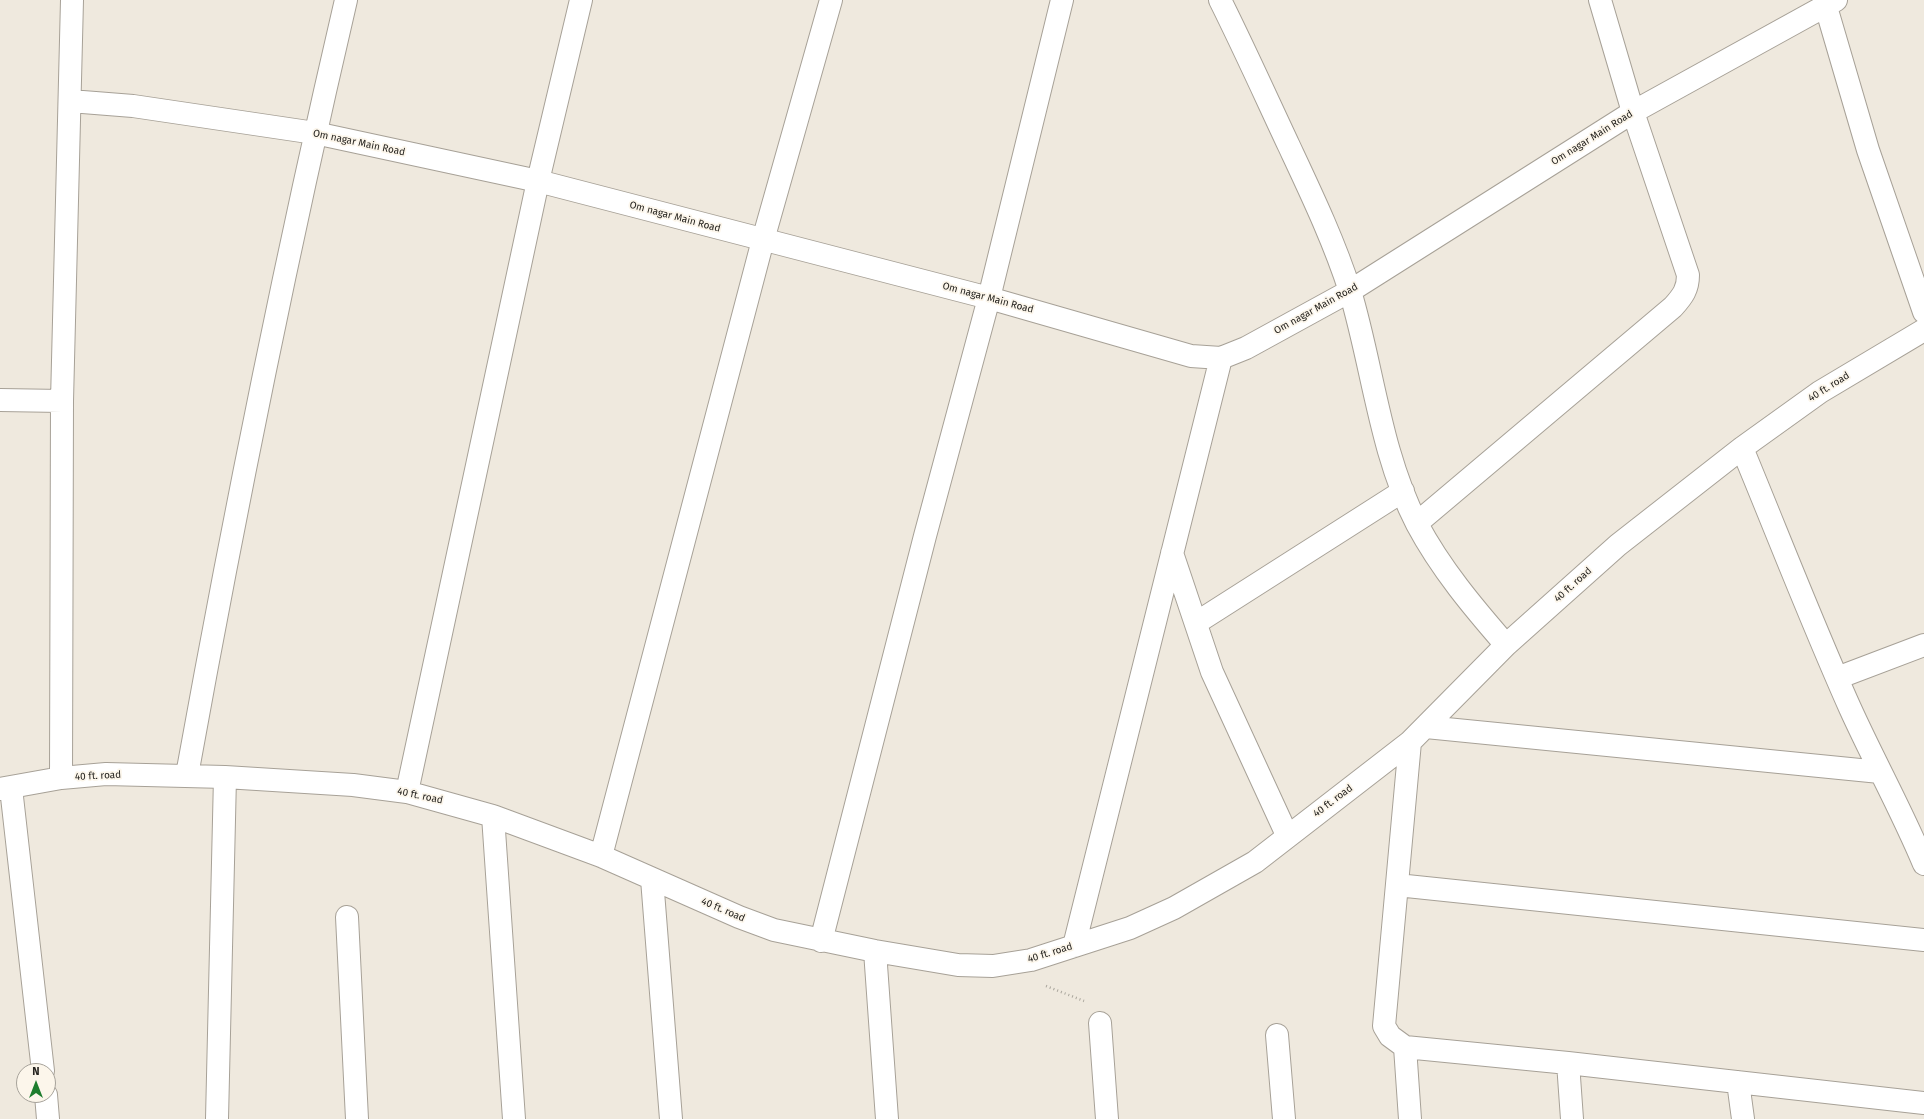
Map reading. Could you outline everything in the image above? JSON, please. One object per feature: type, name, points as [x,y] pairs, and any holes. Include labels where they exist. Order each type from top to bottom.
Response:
[{"type":"street","points":[[61,778],[62,401],[72,0]]},
{"type":"street","points":[[187,775],[243,470],[315,133],[346,0]]},
{"type":"street","points":[[407,792],[538,181],[581,0]]},
{"type":"street","points":[[601,856],[763,240],[831,0]]},
{"type":"street","points":[[821,941],[925,536],[989,298],[1062,0]]},
{"type":"street","points":[[1220,0],[1331,239],[1350,291],[1389,447],[1403,491],[1417,523],[1434,553],[1461,593],[1506,645]]},
{"type":"street","points":[[1417,523],[1674,307],[1684,296],[1688,286],[1688,274],[1633,112],[1600,0]]},
{"type":"street","points":[[1828,2],[1868,150],[1924,312]]},
{"type":"street","name":"Om nagar Main Road","points":[[70,101],[133,106],[315,133],[538,181],[989,298],[1191,356],[1221,358],[1246,348],[1350,291],[1633,112],[1828,2]]},
{"type":"street","name":"40 ft. road","points":[[5,788],[61,778],[106,774],[225,777],[353,785],[407,792],[493,816],[601,856],[739,917],[774,930],[821,941],[958,965],[993,966],[1031,960],[1130,928],[1174,908],[1255,862],[1410,742],[1506,645],[1618,545],[1742,448],[1820,392],[1924,330]]},
{"type":"street","points":[[1074,946],[1221,358]]},
{"type":"street","points":[[0,400],[62,401]]},
{"type":"street","points":[[1742,448],[1837,678],[1880,772],[1918,832],[1924,864]]},
{"type":"street","points":[[1196,623],[1403,491]]},
{"type":"street","points":[[1172,553],[1212,672],[1287,836]]},
{"type":"street","points":[[1837,678],[1924,645]]},
{"type":"street","points":[[1426,727],[1880,772]]},
{"type":"street","points":[[1410,742],[1384,1026],[1390,1036],[1405,1047],[1568,1063],[1924,1103]]},
{"type":"street","points":[[217,1119],[225,777]]},
{"type":"street","points":[[5,788],[42,1063]]},
{"type":"street","points":[[493,816],[514,1119]]},
{"type":"street","points":[[652,879],[671,1119]]},
{"type":"street","points":[[1397,885],[1924,940]]},
{"type":"street","points":[[347,917],[357,1119]]},
{"type":"street","points":[[875,951],[887,1119]]},
{"type":"street","points":[[1100,1023],[1107,1119]]},
{"type":"street","points":[[1276,1035],[1284,1119]]},
{"type":"street","points":[[1405,1047],[1410,1119]]},
{"type":"street","points":[[1568,1063],[1572,1119]]},
{"type":"street","points":[[1738,1082],[1743,1119]]},
{"type":"street","points":[[47,1103],[48,1119]]},
{"type":"path","points":[[1044,985],[1088,1002],[1097,1011],[1100,1023]]}]
